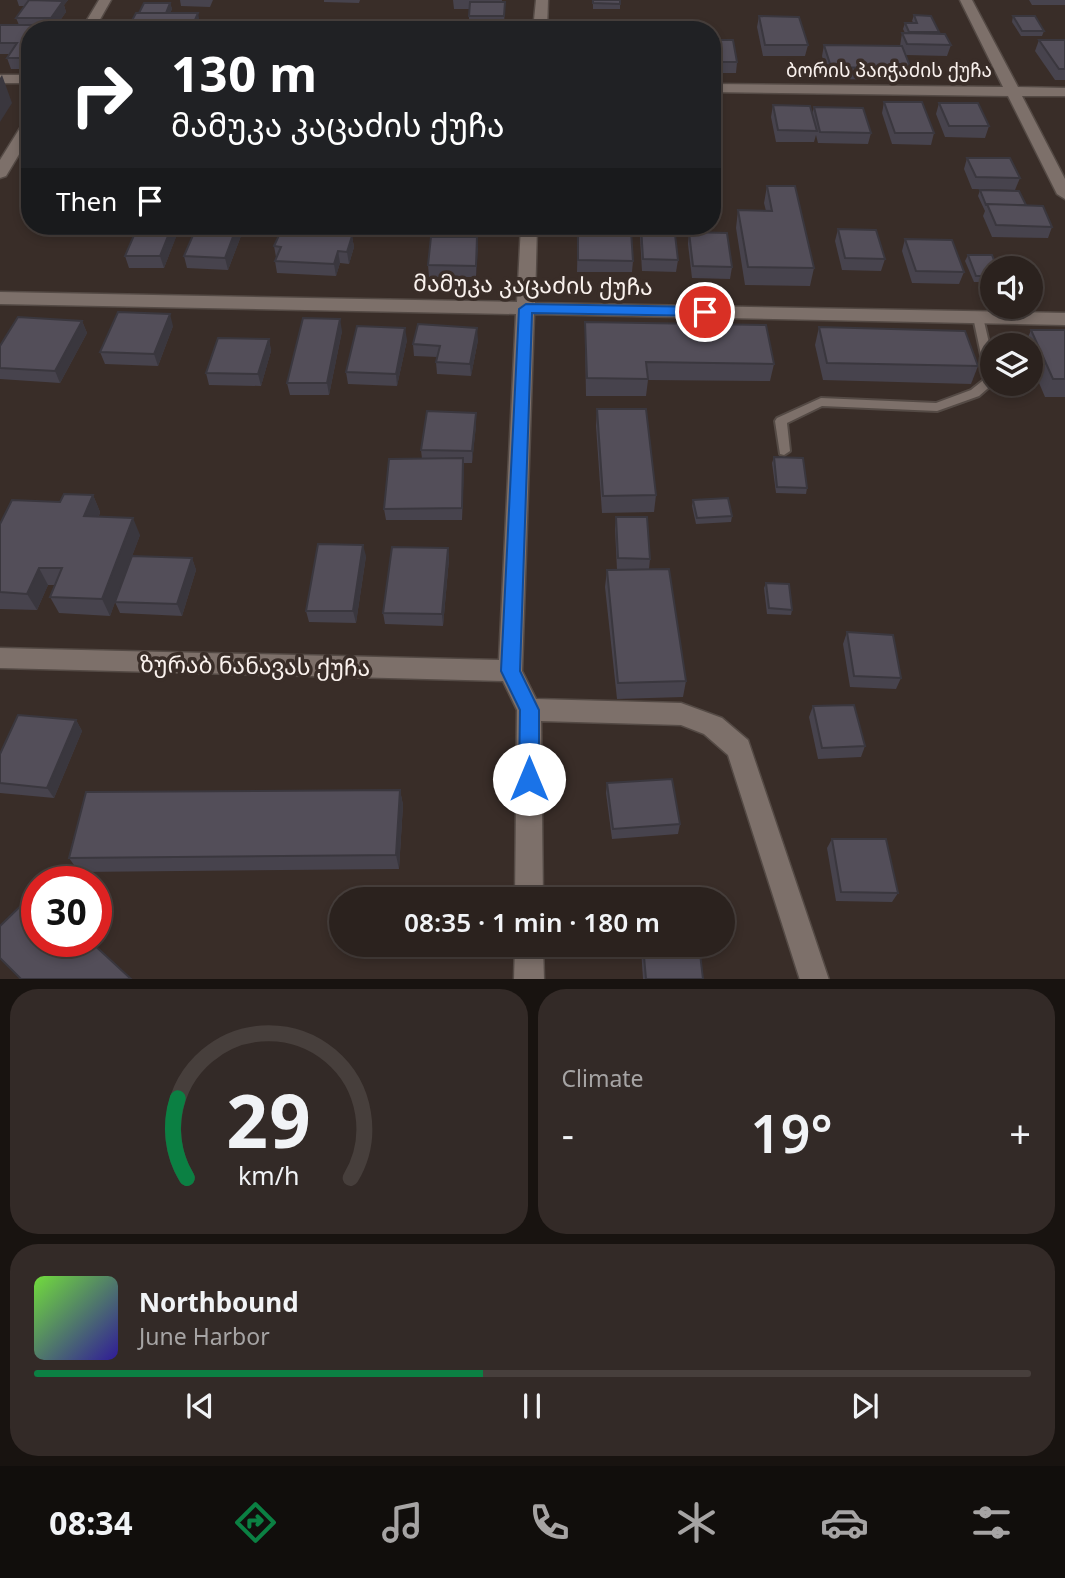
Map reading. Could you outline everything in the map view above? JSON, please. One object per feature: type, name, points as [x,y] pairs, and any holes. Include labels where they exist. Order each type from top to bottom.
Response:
[{"type":"street","points":[[93,21],[106,0]]},
{"type":"street","points":[[541,21],[542,0]]},
{"type":"street","points":[[967,0],[1065,194]]},
{"type":"street","points":[[0,79],[21,79]]},
{"type":"street","name":"ბორის პაიჭაძის ქუჩა","points":[[721,88],[1065,92]]},
{"type":"street","points":[[0,173],[21,138]]},
{"type":"street","points":[[529,235],[510,671],[529,710],[529,887]]},
{"type":"street","name":"მამუკა კაცაძის ქუჩა","points":[[0,298],[1065,319]]},
{"type":"street","name":"ზურაბ ნანავას ქუჩა","points":[[0,658],[510,671]]},
{"type":"street","points":[[529,710],[681,714],[713,726],[739,748],[815,979]]},
{"type":"street","points":[[529,957],[529,979]]},
{"type":"lane","points":[[784,451],[781,421],[821,402],[937,408],[975,393],[992,379],[978,317]]},
{"type":"building","points":[[29,0],[63,1],[51,18],[16,18]]},
{"type":"building","points":[[593,0],[620,0],[620,4],[593,3]]},
{"type":"building","points":[[470,2],[505,2],[504,16],[469,16]]},
{"type":"building","points":[[144,3],[170,3],[166,13],[139,13]]},
{"type":"building","points":[[136,13],[198,13],[195,21],[132,21]]},
{"type":"building","points":[[914,15],[931,16],[939,32],[909,32],[905,23],[917,23]]},
{"type":"building","points":[[759,16],[799,17],[808,45],[765,45]]},
{"type":"building","points":[[1013,16],[1035,16],[1044,31],[1022,31]]},
{"type":"building","points":[[0,25],[21,25],[21,58],[7,58],[17,43],[0,43]]},
{"type":"building","points":[[902,33],[945,34],[951,45],[907,44]]},
{"type":"building","points":[[721,40],[733,40],[737,62],[721,62]]},
{"type":"building","points":[[1039,40],[1065,40],[1065,69],[1059,69]]},
{"type":"building","points":[[824,45],[902,46],[911,69],[831,67]]},
{"type":"building","points":[[884,102],[922,102],[934,133],[895,133]]},
{"type":"building","points":[[939,103],[978,103],[989,126],[949,126]]},
{"type":"building","points":[[773,105],[810,106],[817,131],[778,130]]},
{"type":"building","points":[[814,107],[863,108],[871,133],[820,132]]},
{"type":"building","points":[[967,158],[1010,158],[1020,178],[976,177]]},
{"type":"building","points":[[767,186],[795,186],[814,268],[748,267],[738,210],[772,211]]},
{"type":"building","points":[[980,190],[1019,191],[1026,205],[986,205]]},
{"type":"building","points":[[987,204],[1043,206],[1052,227],[996,225]]},
{"type":"building","points":[[838,229],[876,230],[885,259],[845,258]]},
{"type":"building","points":[[727,233],[732,267],[693,266],[689,235]]},
{"type":"building","points":[[134,235],[168,235],[160,256],[125,256]]},
{"type":"building","points":[[193,235],[234,235],[225,258],[184,256]]},
{"type":"building","points":[[279,235],[352,236],[347,252],[338,251],[334,264],[275,261],[281,247],[274,246]]},
{"type":"building","points":[[578,235],[631,235],[633,261],[578,260]]},
{"type":"building","points":[[642,235],[675,235],[678,260],[643,259]]},
{"type":"building","points":[[431,237],[477,237],[476,266],[428,265]]},
{"type":"building","points":[[905,239],[952,240],[964,272],[916,271]]},
{"type":"building","points":[[968,255],[992,255],[980,256],[980,276],[976,276]]},
{"type":"building","points":[[118,312],[170,314],[154,354],[100,352]]},
{"type":"building","points":[[18,317],[82,321],[55,371],[0,368],[0,346]]},
{"type":"building","points":[[303,318],[340,319],[327,383],[287,383]]},
{"type":"building","points":[[585,322],[766,325],[774,364],[646,362],[648,379],[587,378]]},
{"type":"building","points":[[418,324],[477,328],[470,364],[436,362],[440,346],[413,344]]},
{"type":"building","points":[[357,326],[405,328],[396,374],[346,372]]},
{"type":"building","points":[[819,327],[965,331],[978,366],[827,363]]},
{"type":"building","points":[[1031,330],[1065,330],[1065,379],[1053,379],[1043,357],[1043,333],[1032,333]]},
{"type":"building","points":[[218,338],[269,339],[258,374],[206,373]]},
{"type":"building","points":[[597,409],[646,409],[656,495],[603,496]]},
{"type":"building","points":[[427,411],[476,413],[472,451],[421,450]]},
{"type":"building","points":[[774,457],[803,458],[807,488],[777,487]]},
{"type":"building","points":[[463,458],[462,508],[384,509],[389,459]]},
{"type":"building","points":[[64,494],[93,495],[84,516],[133,518],[102,599],[50,597],[62,568],[39,568],[27,594],[0,592],[0,524],[12,500],[60,502]]},
{"type":"building","points":[[728,498],[732,516],[697,518],[693,500]]},
{"type":"building","points":[[616,517],[647,517],[650,559],[618,558]]},
{"type":"building","points":[[318,544],[363,545],[353,611],[306,611]]},
{"type":"building","points":[[392,547],[448,548],[442,614],[383,613]]},
{"type":"building","points":[[132,556],[192,558],[177,604],[115,602]]},
{"type":"building","points":[[669,569],[686,681],[618,683],[607,570]]},
{"type":"building","points":[[766,583],[789,584],[792,610],[769,608]]},
{"type":"building","points":[[847,632],[893,635],[901,678],[854,676]]},
{"type":"building","points":[[854,705],[865,746],[822,748],[813,706]]},
{"type":"building","points":[[18,715],[76,720],[47,788],[0,783],[0,754]]},
{"type":"building","points":[[672,779],[680,824],[613,829],[607,783]]},
{"type":"building","points":[[400,790],[396,855],[69,858],[86,792]]},
{"type":"building","points":[[832,839],[886,839],[898,893],[841,892]]},
{"type":"building","points":[[21,906],[21,957],[107,957],[131,979],[21,979],[0,958],[0,926]]},
{"type":"building","points":[[644,957],[700,957],[703,979],[646,979]]},
{"type":"route","points":[[529,779],[529,710],[510,671],[526,309],[705,312]]}]
